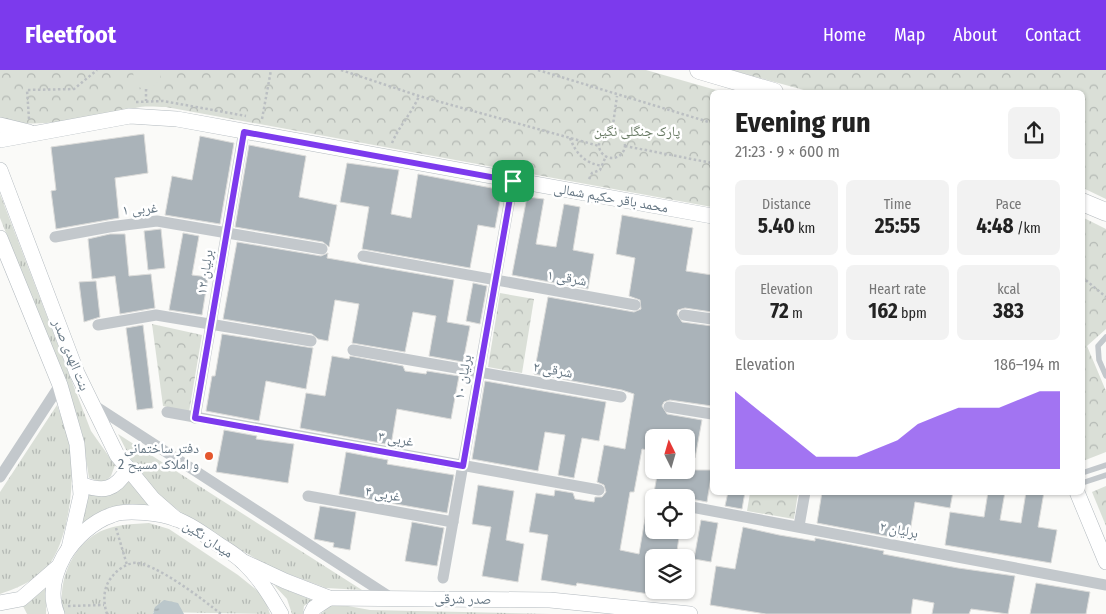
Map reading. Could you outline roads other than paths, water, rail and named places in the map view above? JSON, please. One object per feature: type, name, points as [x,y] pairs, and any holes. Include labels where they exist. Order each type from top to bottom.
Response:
[{"type":"main road","points":[[698,70],[767,90]]},
{"type":"main road","points":[[1085,203],[1106,212]]},
{"type":"street","name":"محمد باقر حکیم شمالی","points":[[0,140],[130,116],[176,119],[710,216]]},
{"type":"street","points":[[0,125],[36,134]]},
{"type":"street","name":"برلیان ۱۲","points":[[195,418],[244,132]]},
{"type":"street","name":"بنت الهدی صدر","points":[[0,170],[77,373],[117,455],[152,499],[176,519]]},
{"type":"street","name":"برلیان ۱۰","points":[[444,578],[513,181]]},
{"type":"street","name":"۱ غربی","points":[[55,237],[108,226],[157,221],[226,232]]},
{"type":"street","points":[[226,232],[322,249]]},
{"type":"street","name":"بنت الهدی صدر","points":[[0,238],[60,385],[77,444],[81,494],[69,548]]},
{"type":"street","points":[[363,256],[495,281]]},
{"type":"street","name":"۱ شرقی","points":[[495,281],[635,305]]},
{"type":"street","points":[[98,325],[156,315],[310,341]]},
{"type":"street","points":[[684,315],[710,319]]},
{"type":"street","name":"۲ شرقی","points":[[353,350],[621,397]]},
{"type":"street","points":[[0,477],[60,385]]},
{"type":"street","points":[[91,403],[393,599]]},
{"type":"street","points":[[669,407],[710,414]]},
{"type":"street","points":[[167,412],[195,418]]},
{"type":"street","name":"۳ غربی","points":[[195,418],[599,490]]},
{"type":"street","points":[[80,484],[94,489],[107,488],[119,483],[128,468]]},
{"type":"street","points":[[799,526],[804,495]]},
{"type":"street","points":[[1078,495],[1106,562]]},
{"type":"street","name":"۴ غربی","points":[[308,496],[453,522]]},
{"type":"street","name":"برلیان ۲","points":[[695,508],[1106,585]]},
{"type":"street","name":"میدان نگین","points":[[60,610],[52,599],[58,567],[69,548],[87,529],[112,515],[151,513],[176,519],[242,561],[265,586],[281,614]]},
{"type":"street","name":"صدر شرقی","points":[[242,561],[285,581],[329,598],[550,600],[690,614]]},
{"type":"street","points":[[4,602],[21,599],[58,567]]},
{"type":"street","points":[[311,614],[314,608],[329,598]]},
{"type":"street","points":[[4,602],[18,614]]},
{"type":"lane","points":[[1106,337],[1098,346],[1099,360],[1106,376]]},
{"type":"lane","points":[[1085,472],[1106,465]]},
{"type":"lane","points":[[1085,482],[1106,475]]},
{"type":"water","points":[[164,600],[178,603],[184,614],[153,614],[155,607]]},
{"type":"place","name":"دفتر ساختمانی و املاک مسیح 2","points":[[209,456]]},
{"type":"park label","name":"پارک جنگلی نگین","points":[[637,131]]}]
